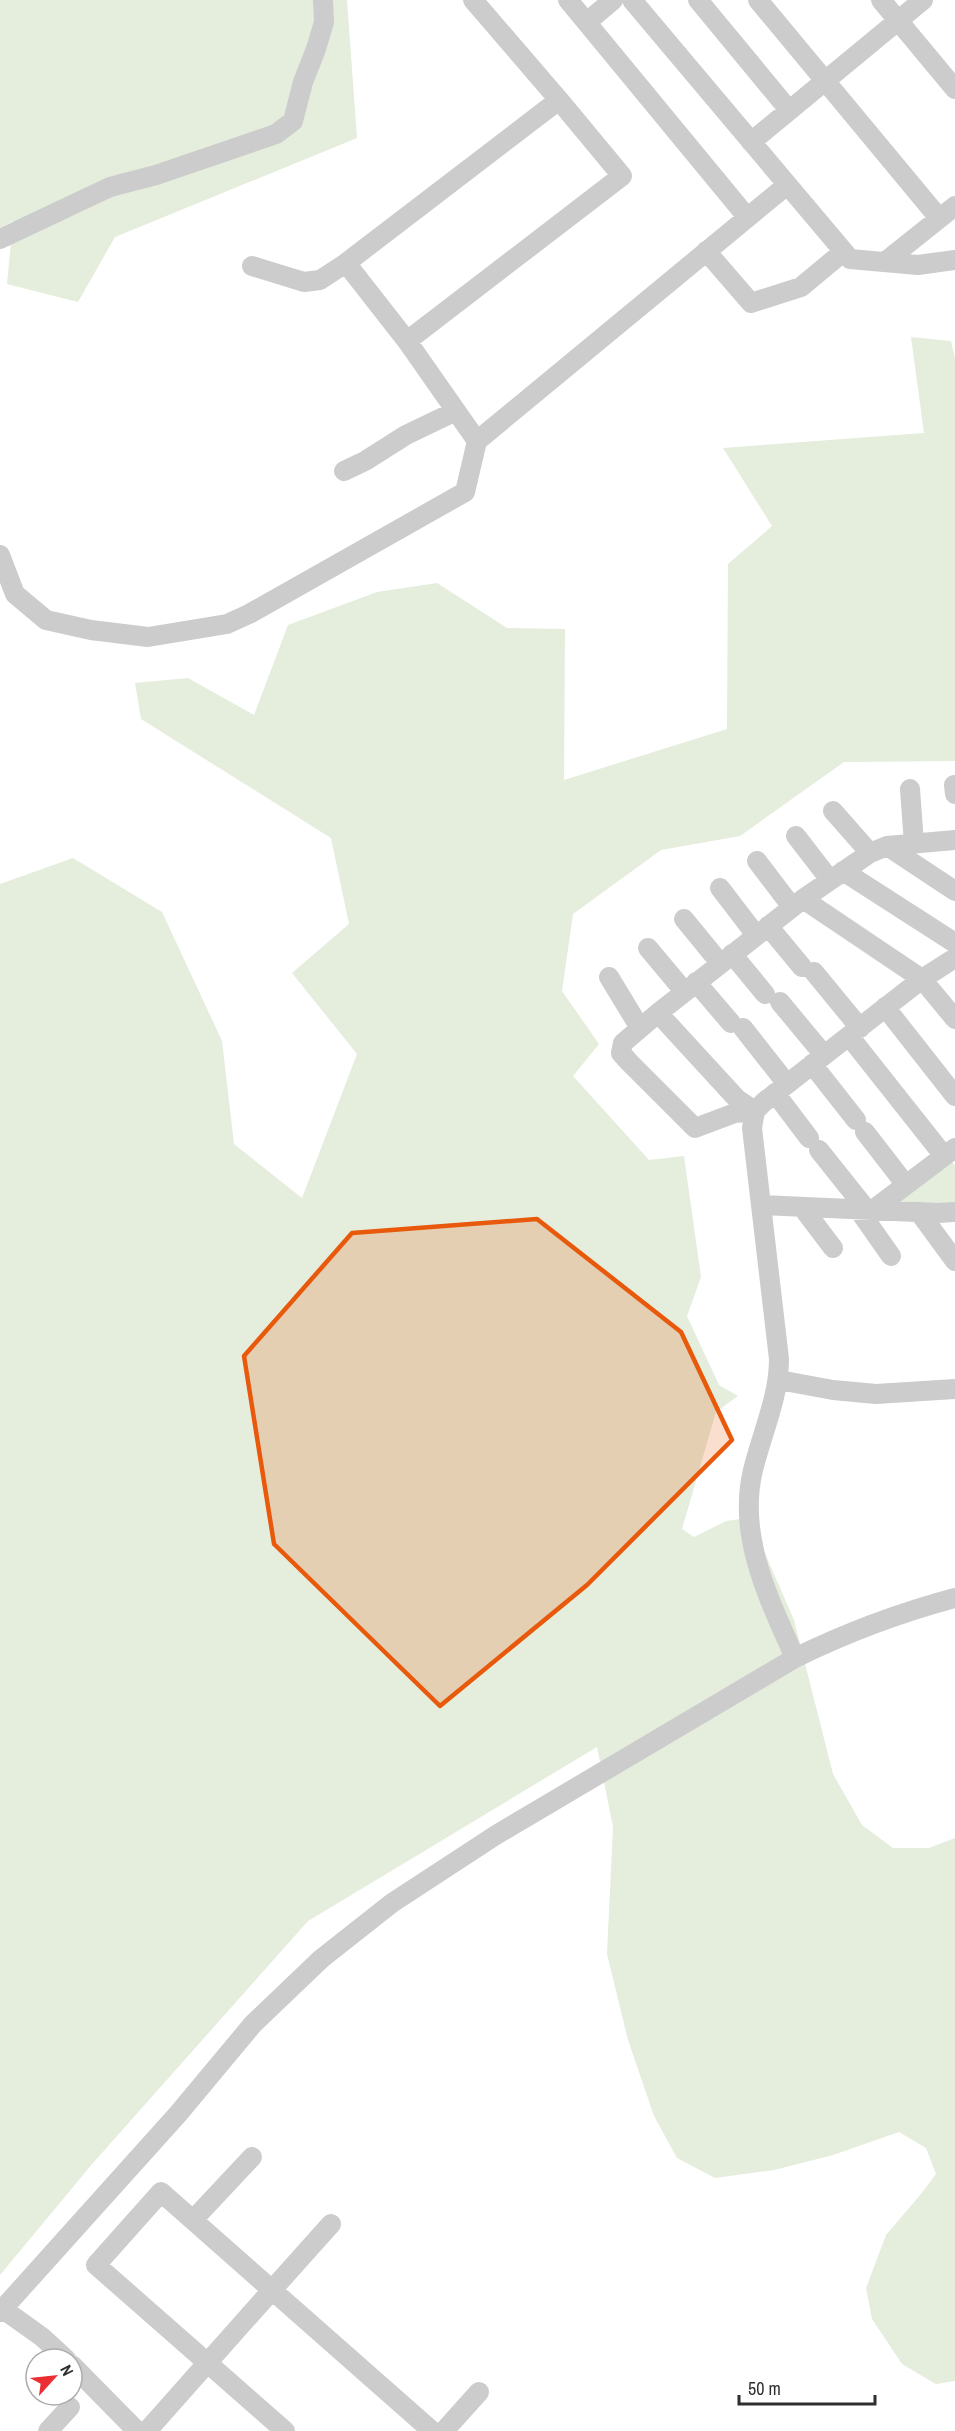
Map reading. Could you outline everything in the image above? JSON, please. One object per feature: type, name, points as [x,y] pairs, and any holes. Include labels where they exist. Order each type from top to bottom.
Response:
[{"type":"street","points":[[0,239],[110,187],[156,175],[276,135],[293,121],[303,82],[324,22],[323,0]]},
{"type":"street","points":[[407,341],[622,176],[473,0]]},
{"type":"street","points":[[568,0],[747,217]]},
{"type":"street","points":[[587,22],[613,0]]},
{"type":"street","points":[[632,0],[849,259],[918,265],[955,260]]},
{"type":"street","points":[[698,0],[789,110]]},
{"type":"street","points":[[758,0],[939,218]]},
{"type":"street","points":[[881,0],[955,89]]},
{"type":"street","points":[[751,142],[923,0]]},
{"type":"street","points":[[252,266],[304,282],[320,280],[346,263],[559,100]]},
{"type":"street","points":[[0,555],[15,594],[46,620],[91,630],[148,638],[227,624],[249,614],[465,492],[477,441],[787,185]]},
{"type":"street","points":[[886,261],[955,206]]},
{"type":"street","points":[[706,251],[752,303],[801,287],[843,252]]},
{"type":"street","points":[[346,263],[407,341],[477,441]]},
{"type":"street","points":[[344,471],[365,461],[406,435],[456,411]]},
{"type":"street","points":[[910,789],[914,844]]},
{"type":"street","points":[[833,811],[879,849],[955,891]]},
{"type":"street","points":[[796,836],[837,875],[955,944]]},
{"type":"street","points":[[755,1112],[735,1113],[695,1128],[621,1053],[623,1043],[690,987],[798,903],[879,849],[955,840]]},
{"type":"street","points":[[757,861],[798,903],[922,979],[955,1019]]},
{"type":"street","points":[[720,888],[762,931],[808,970],[854,1032],[950,1152],[906,1185],[866,1209]]},
{"type":"street","points":[[684,919],[772,998],[818,1060],[860,1126],[906,1185]]},
{"type":"street","points":[[648,948],[737,1026],[781,1088],[814,1144],[866,1209],[891,1256]]},
{"type":"street","points":[[795,1658],[766,1590],[751,1543],[749,1505],[752,1472],[779,1380],[779,1359],[752,1128],[755,1112],[781,1088],[885,1007],[955,958]]},
{"type":"street","points":[[609,978],[640,1028]]},
{"type":"street","points":[[885,1007],[955,1096]]},
{"type":"street","points":[[658,1013],[737,1099],[755,1112]]},
{"type":"street","points":[[761,1205],[955,1212]]},
{"type":"street","points":[[802,1206],[832,1248]]},
{"type":"street","points":[[919,1212],[955,1261]]},
{"type":"street","points":[[779,1380],[833,1390],[876,1394],[955,1389]]},
{"type":"street","points":[[53,2347],[42,2337],[2,2311],[178,2114],[253,2024],[321,1959],[392,1903],[496,1835],[795,1658],[839,1637],[955,1598]]},
{"type":"street","points":[[193,2220],[252,2157]]},
{"type":"street","points":[[285,2431],[96,2265],[161,2192],[432,2431]]},
{"type":"street","points":[[147,2431],[331,2224]]},
{"type":"street","points":[[84,2377],[137,2431]]},
{"type":"street","points":[[444,2431],[479,2392]]},
{"type":"street","points":[[48,2431],[70,2407]]},
{"type":"highlighted area","points":[[537,1219],[681,1332],[732,1440],[587,1585],[440,1706],[274,1544],[244,1356],[352,1233]]},
{"type":"green space","points":[[0,0],[347,0],[357,138],[115,237],[78,302],[7,284],[13,221],[0,228]]},
{"type":"green space","points":[[911,337],[951,341],[955,358],[955,761],[844,762],[740,836],[661,850],[573,914],[562,991],[599,1044],[573,1076],[649,1160],[684,1156],[701,1277],[687,1316],[719,1385],[738,1396],[716,1412],[682,1529],[694,1537],[726,1521],[740,1519],[754,1528],[794,1620],[833,1774],[862,1825],[893,1848],[929,1848],[955,1838],[955,2381],[936,2384],[902,2364],[872,2319],[866,2288],[886,2235],[936,2174],[926,2148],[899,2132],[833,2155],[774,2170],[715,2178],[677,2158],[654,2116],[628,2040],[607,1954],[613,1827],[597,1747],[308,1921],[93,2163],[0,2275],[0,884],[73,858],[162,912],[222,1041],[234,1144],[302,1198],[357,1054],[292,973],[349,924],[331,838],[141,719],[135,683],[188,678],[254,715],[288,625],[377,592],[437,583],[507,628],[565,629],[564,780],[727,729],[728,564],[772,526],[723,448],[924,433]]},
{"type":"green space","points":[[948,1159],[955,1165],[955,1206],[901,1207],[895,1199]]}]
